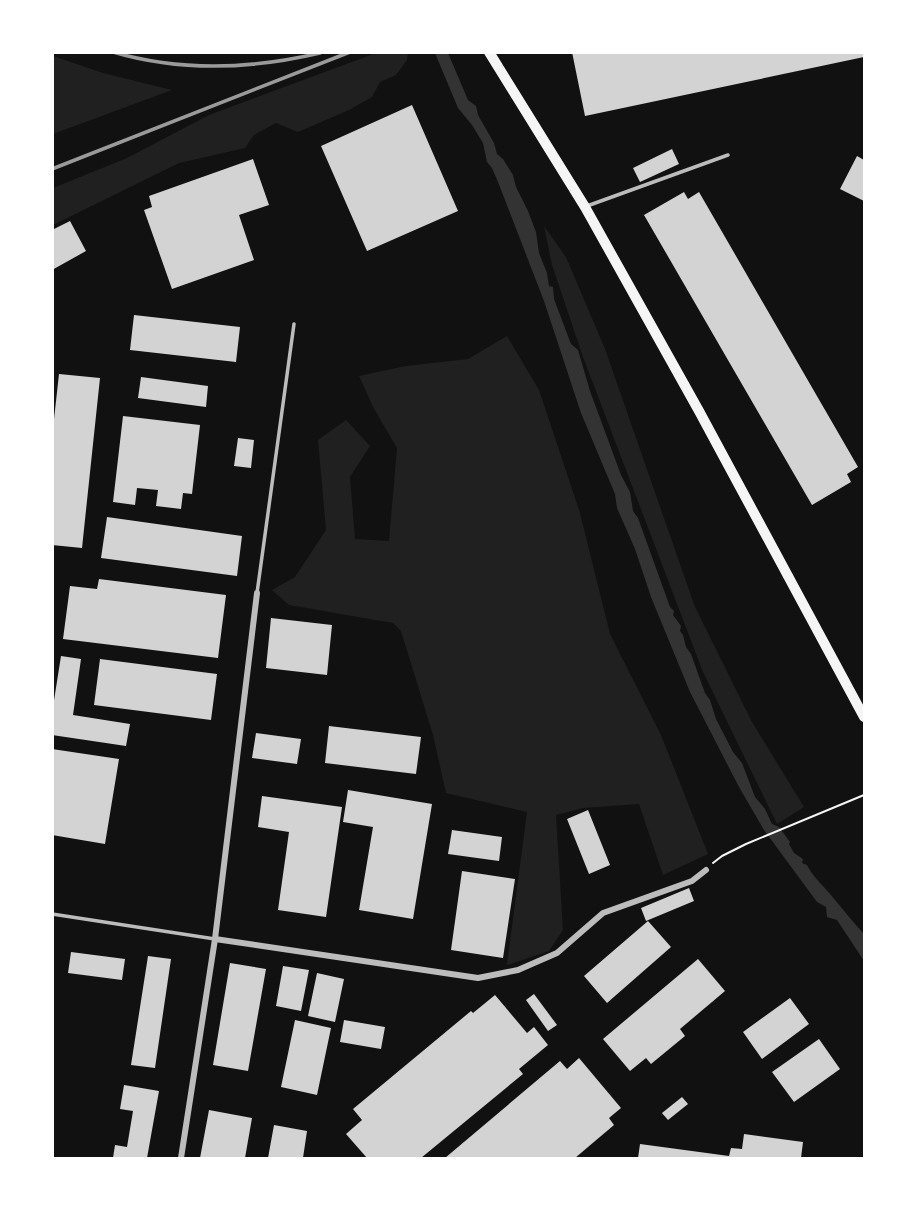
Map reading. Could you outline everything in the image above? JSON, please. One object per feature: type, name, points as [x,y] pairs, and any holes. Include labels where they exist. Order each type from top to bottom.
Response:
[{"type":"main road","points":[[489,52],[585,207],[699,411],[864,717]]},
{"type":"street","points":[[181,1158],[215,939],[257,593]]},
{"type":"street","points":[[215,939],[478,978],[518,970],[557,953],[603,913],[692,881],[706,870]]},
{"type":"lane","points":[[585,207],[728,155]]},
{"type":"lane","points":[[257,593],[293,324]]},
{"type":"lane","points":[[52,914],[215,939]]},
{"type":"path","points":[[706,870],[722,856],[746,844],[864,795]]},
{"type":"shaded area","points":[[376,53],[408,53],[407,60],[396,75],[380,82],[372,97],[349,110],[298,132],[276,123],[254,135],[245,148],[179,163],[53,225],[53,188],[127,158],[209,115]]},
{"type":"shaded area","points":[[435,53],[448,53],[468,100],[476,106],[497,154],[513,175],[536,232],[549,286],[553,287],[554,299],[571,344],[578,350],[590,391],[621,475],[630,492],[633,511],[716,719],[733,752],[742,763],[755,797],[772,824],[779,827],[794,853],[803,859],[802,863],[807,865],[864,934],[864,961],[837,920],[827,917],[826,907],[817,902],[764,830],[690,692],[617,508],[615,494],[581,413],[544,301],[498,182],[487,162],[483,143],[458,108]]},
{"type":"shaded area","points":[[53,56],[103,73],[172,90],[53,134]]},
{"type":"shaded area","points":[[544,226],[566,257],[605,349],[695,607],[752,722],[804,807],[777,824],[703,672],[583,357],[552,265]]},
{"type":"shaded area","points":[[507,336],[539,390],[580,513],[610,634],[661,735],[708,854],[663,875],[639,804],[583,808],[556,815],[563,930],[549,951],[507,965],[527,812],[446,793],[433,735],[401,631],[393,623],[289,605],[272,590],[295,577],[326,530],[318,440],[346,420],[370,446],[350,477],[355,539],[389,541],[397,448],[359,376],[406,366],[468,359]]},
{"type":"building","points":[[572,52],[864,52],[864,57],[585,116]]},
{"type":"building","points":[[412,105],[458,211],[367,251],[321,146]]},
{"type":"building","points":[[672,149],[679,164],[640,182],[633,168]]},
{"type":"building","points":[[857,156],[864,160],[864,201],[840,189]]},
{"type":"building","points":[[253,159],[269,205],[239,215],[254,260],[172,289],[144,210],[152,207],[149,196]]},
{"type":"building","points":[[684,192],[688,199],[699,192],[858,467],[847,474],[851,482],[812,505],[644,215]]},
{"type":"building","points":[[70,221],[86,251],[52,270],[52,230]]},
{"type":"building","points":[[134,315],[240,327],[236,362],[130,350]]},
{"type":"building","points":[[59,374],[100,378],[82,548],[52,545],[52,437]]},
{"type":"building","points":[[141,377],[208,386],[206,407],[138,398]]},
{"type":"building","points":[[123,416],[200,425],[192,494],[183,493],[181,509],[156,506],[158,490],[137,488],[135,505],[113,502]]},
{"type":"building","points":[[238,438],[254,440],[251,468],[234,466]]},
{"type":"building","points":[[107,517],[242,536],[237,576],[101,558]]},
{"type":"building","points":[[99,579],[226,595],[218,658],[63,639],[70,586],[97,589]]},
{"type":"building","points":[[271,618],[332,625],[327,675],[266,668]]},
{"type":"building","points":[[61,656],[81,659],[73,715],[130,724],[126,746],[52,735],[52,713]]},
{"type":"building","points":[[100,659],[217,674],[211,720],[94,705]]},
{"type":"building","points":[[329,726],[421,737],[416,774],[325,763]]},
{"type":"building","points":[[256,733],[301,739],[297,764],[252,758]]},
{"type":"building","points":[[52,749],[119,759],[105,844],[52,835]]},
{"type":"building","points":[[348,790],[432,804],[413,919],[359,910],[373,827],[343,822]]},
{"type":"building","points":[[262,796],[342,807],[326,917],[278,910],[289,832],[258,827]]},
{"type":"building","points":[[588,810],[610,865],[589,874],[567,819]]},
{"type":"building","points":[[452,830],[502,837],[499,861],[448,854]]},
{"type":"building","points":[[462,871],[515,879],[503,958],[451,950]]},
{"type":"building","points":[[689,888],[694,901],[646,921],[641,908]]},
{"type":"building","points":[[648,921],[671,947],[607,1003],[584,976]]},
{"type":"building","points":[[71,952],[125,959],[122,980],[68,973]]},
{"type":"building","points":[[148,956],[171,959],[155,1068],[131,1065]]},
{"type":"building","points":[[698,959],[725,991],[680,1029],[685,1036],[651,1064],[646,1058],[630,1071],[603,1039]]},
{"type":"building","points":[[230,963],[266,969],[248,1071],[213,1065]]},
{"type":"building","points":[[283,966],[309,970],[301,1011],[276,1006]]},
{"type":"building","points":[[317,973],[344,979],[335,1022],[308,1016]]},
{"type":"building","points":[[534,994],[557,1025],[548,1031],[526,1000]]},
{"type":"building","points":[[495,995],[527,1033],[534,1027],[548,1045],[519,1069],[523,1074],[421,1158],[367,1158],[346,1134],[362,1120],[353,1109],[471,1011],[473,1013]]},
{"type":"building","points":[[790,998],[809,1024],[762,1059],[743,1032]]},
{"type":"building","points":[[295,1020],[331,1028],[317,1095],[281,1087]]},
{"type":"building","points":[[344,1020],[385,1027],[381,1049],[340,1042]]},
{"type":"building","points":[[819,1039],[840,1069],[794,1102],[772,1072]]},
{"type":"building","points":[[579,1058],[621,1108],[609,1118],[614,1125],[575,1158],[445,1158],[560,1061],[567,1069]]},
{"type":"building","points":[[124,1085],[159,1091],[147,1158],[113,1158],[115,1145],[127,1147],[133,1111],[120,1109]]},
{"type":"building","points":[[682,1097],[688,1104],[668,1120],[662,1113]]},
{"type":"building","points":[[209,1110],[252,1118],[245,1158],[200,1158]]},
{"type":"building","points":[[274,1125],[307,1131],[303,1158],[268,1158]]},
{"type":"building","points":[[744,1134],[803,1142],[801,1158],[638,1158],[640,1144],[729,1156],[731,1148],[742,1149]]},
{"type":"railway","points":[[113,52],[164,63],[216,66],[269,62],[320,53]]},
{"type":"railway","points":[[52,169],[350,52]]}]
